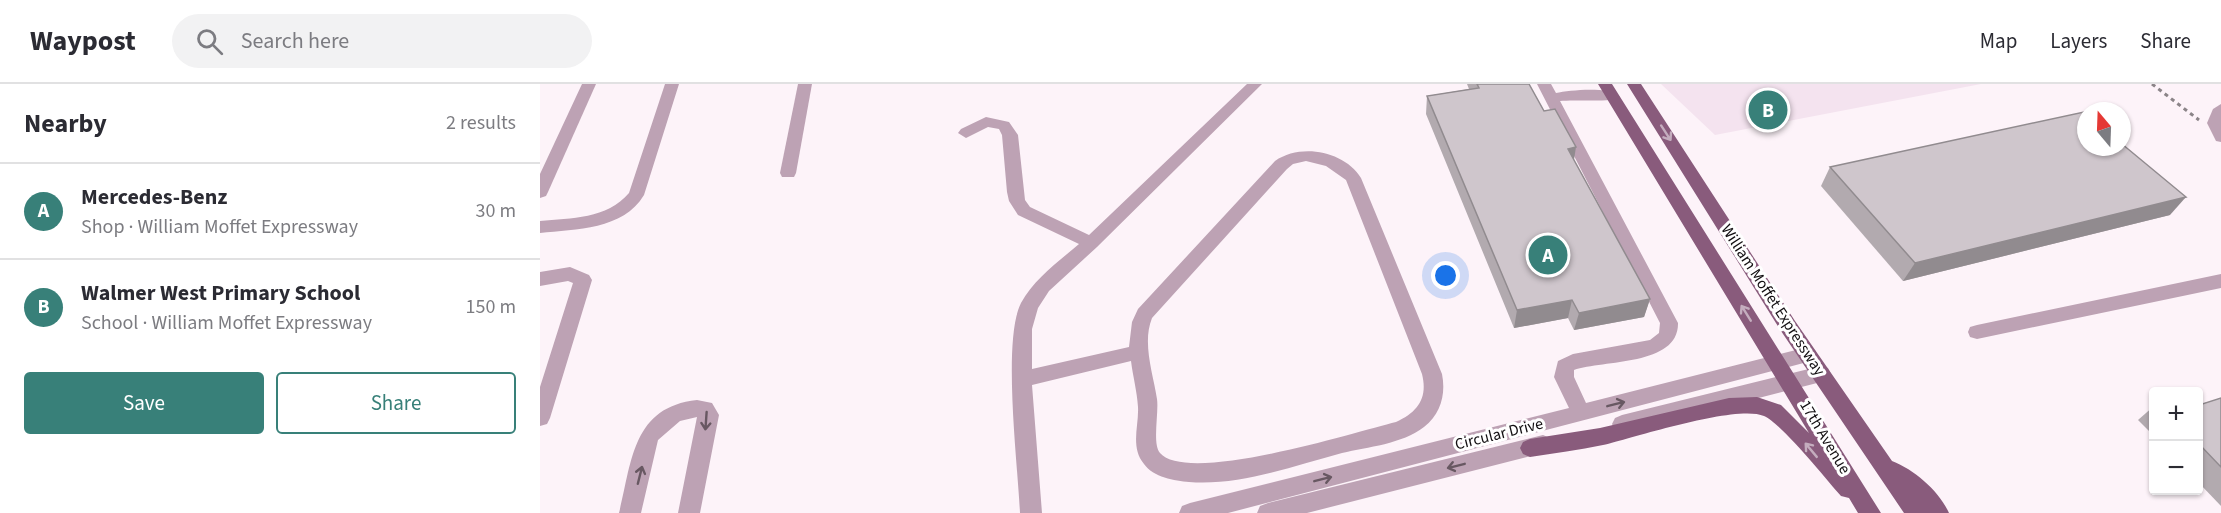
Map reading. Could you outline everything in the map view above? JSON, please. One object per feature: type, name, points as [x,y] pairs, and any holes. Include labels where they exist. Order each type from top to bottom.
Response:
[{"type":"main road","name":"William Moffet Expressway","points":[[1634,84],[1808,356],[1916,513]]},
{"type":"main road","name":"William Moffet Expressway","points":[[1609,90],[1778,362]]},
{"type":"main road","name":"17th Avenue","points":[[1778,362],[1868,510]]},
{"type":"main road","points":[[1530,448],[1600,437],[1729,406],[1757,405],[1774,411],[1786,421],[1868,510]]},
{"type":"main road","points":[[1886,469],[1908,479],[1938,513]]},
{"type":"street","points":[[540,192],[589,84]]},
{"type":"street","points":[[540,227],[605,216],[630,204],[636,195],[672,84]]},
{"type":"street","points":[[788,172],[805,84]]},
{"type":"street","points":[[1031,513],[1022,379],[1023,330],[1029,306],[1043,286],[1091,243],[1255,84]]},
{"type":"street","points":[[1548,91],[1574,88],[1580,84]]},
{"type":"street","points":[[1548,91],[1578,94],[1609,90]]},
{"type":"street","points":[[1548,91],[1665,316],[1670,331],[1662,344],[1653,347],[1568,363],[1563,369],[1564,377],[1581,413]]},
{"type":"street","points":[[2221,109],[2214,118],[2215,127],[2221,136]]},
{"type":"street","points":[[966,133],[986,122],[1004,125],[1010,135],[1017,201],[1024,211],[1091,243]]},
{"type":"street","points":[[1315,156],[1339,165],[1353,178],[1432,374],[1436,392],[1428,411],[1421,419],[1400,430],[1248,468],[1227,472],[1187,473],[1162,466],[1148,453],[1146,445],[1147,399],[1139,352],[1140,322],[1144,314],[1281,165],[1296,157],[1315,156]]},
{"type":"street","points":[[540,279],[570,274],[582,280],[540,418]]},
{"type":"street","points":[[1977,332],[2221,281]]},
{"type":"street","points":[[1022,379],[1139,352]]},
{"type":"street","name":"Circular Drive","points":[[1269,508],[1581,413],[1808,356]]},
{"type":"street","name":"Circular Drive","points":[[1190,513],[1269,508],[1530,448],[1821,374]]},
{"type":"street","points":[[630,513],[649,437],[655,428],[675,414],[699,408],[705,409],[709,415],[689,513]]},
{"type":"path","points":[[2152,84],[2204,124]]},
{"type":"shaded area","points":[[1661,84],[1981,84],[1715,135]]},
{"type":"building","points":[[1477,84],[1529,84],[1544,111],[1555,109],[1576,147],[1568,149],[1650,299],[1579,313],[1572,300],[1517,310],[1427,96],[1479,88]]},
{"type":"building","points":[[2077,114],[2077,156],[2131,156],[2131,151],[2186,197],[1915,263],[1830,167]]},
{"type":"building","points":[[2221,398],[2221,467],[2203,448],[2203,404]]},
{"type":"place","name":"Walmer West Primary School","points":[[1768,110]]},
{"type":"place","name":"Mercedes-Benz","points":[[1548,255]]}]
